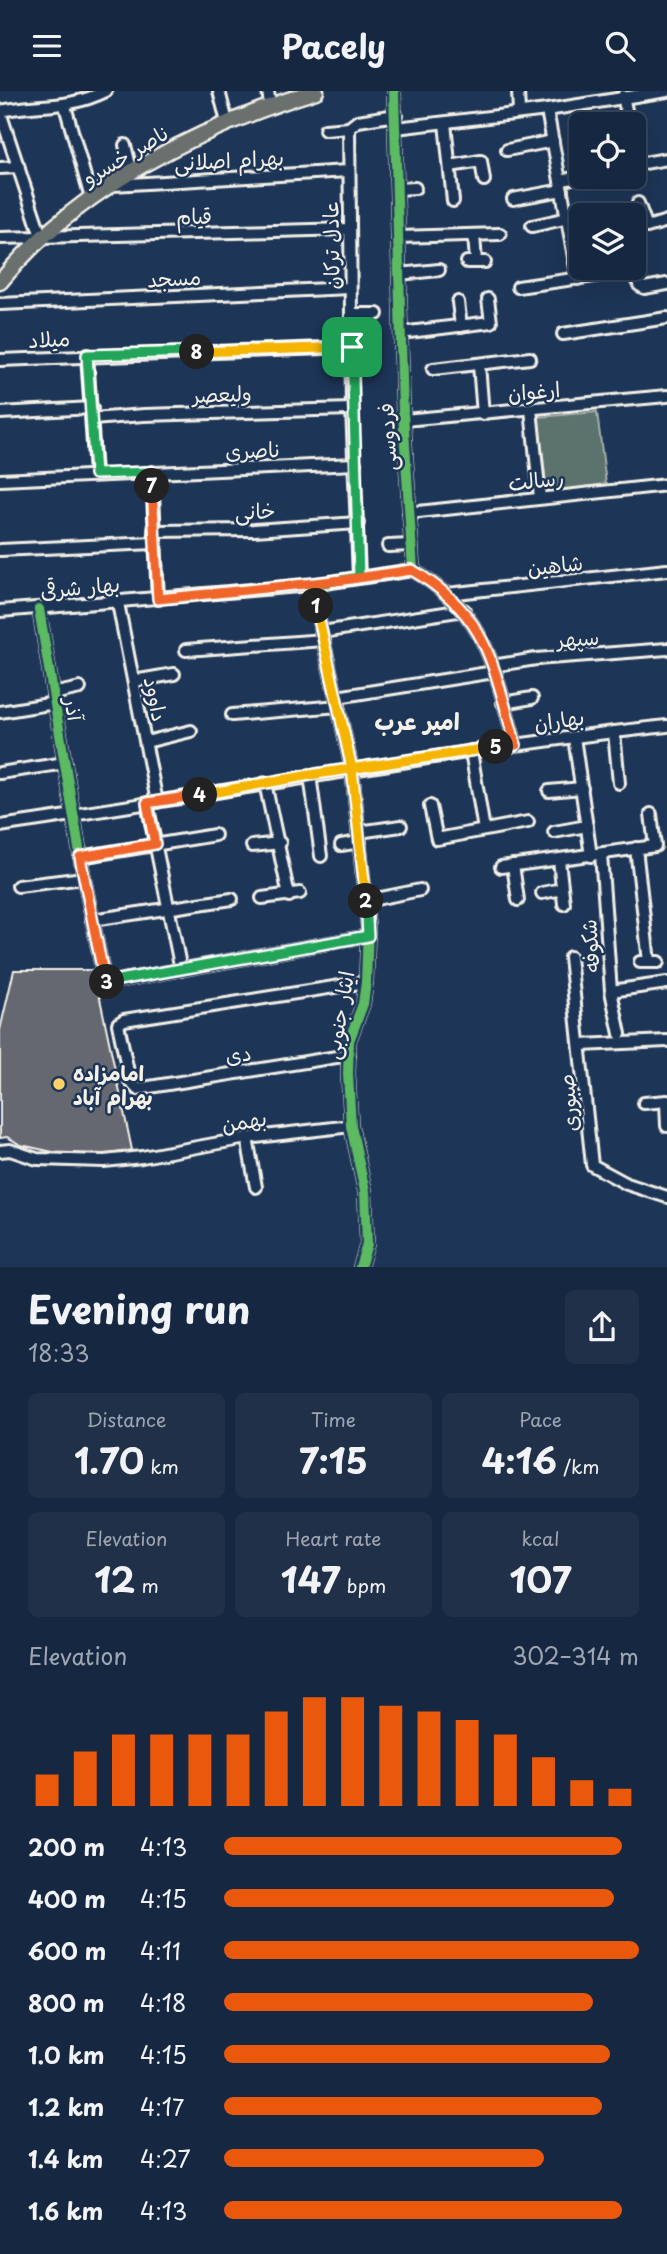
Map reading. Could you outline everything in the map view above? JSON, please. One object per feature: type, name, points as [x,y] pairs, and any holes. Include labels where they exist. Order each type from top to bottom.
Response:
[{"type":"main road","name":"ناصر خسرو","points":[[0,282],[41,236],[91,198],[180,145],[269,98],[316,91]]},
{"type":"street","points":[[41,236],[0,111],[65,106],[83,102],[106,91]]},
{"type":"street","points":[[219,91],[227,122]]},
{"type":"street","name":"فردوسی","points":[[394,91],[404,420],[412,570]]},
{"type":"street","points":[[518,91],[519,113]]},
{"type":"street","points":[[396,128],[547,110],[667,91]]},
{"type":"street","points":[[623,96],[626,112]]},
{"type":"street","points":[[65,106],[91,198]]},
{"type":"street","points":[[532,226],[568,218],[547,110]]},
{"type":"street","points":[[325,130],[349,128],[358,121],[396,115]]},
{"type":"street","points":[[445,123],[453,201]]},
{"type":"street","name":"عادل ترکان","points":[[349,128],[352,409],[359,577]]},
{"type":"street","points":[[507,150],[553,141]]},
{"type":"street","points":[[125,145],[132,174]]},
{"type":"street","points":[[646,163],[667,159]]},
{"type":"street","points":[[450,166],[481,161],[484,180]]},
{"type":"street","points":[[0,168],[19,167]]},
{"type":"street","name":"بهرام اصلانی","points":[[113,185],[348,171]]},
{"type":"street","points":[[513,199],[569,182]]},
{"type":"street","points":[[397,189],[415,188]]},
{"type":"street","points":[[646,224],[647,227],[667,221]]},
{"type":"street","name":"قیام","points":[[0,238],[349,229]]},
{"type":"street","points":[[398,237],[500,234]]},
{"type":"street","points":[[474,235],[476,262]]},
{"type":"street","points":[[399,274],[439,270]]},
{"type":"street","points":[[518,287],[570,280]]},
{"type":"street","points":[[638,280],[639,285],[644,288],[667,284]]},
{"type":"street","name":"مسجد","points":[[0,304],[350,288]]},
{"type":"street","points":[[401,333],[491,322],[488,299]]},
{"type":"street","points":[[458,302],[461,326]]},
{"type":"street","points":[[351,314],[377,314]]},
{"type":"street","points":[[563,334],[667,319]]},
{"type":"street","name":"میلاد","points":[[0,360],[352,347]]},
{"type":"street","points":[[87,355],[95,474]]},
{"type":"street","points":[[433,369],[530,358]]},
{"type":"street","points":[[479,365],[483,414]]},
{"type":"street","name":"ارغوان","points":[[404,420],[667,396]]},
{"type":"street","name":"ولیعصر","points":[[0,413],[144,415],[352,409]]},
{"type":"street","points":[[531,409],[540,498]]},
{"type":"street","name":"ناصری","points":[[0,479],[355,464]]},
{"type":"street","points":[[152,472],[158,599]]},
{"type":"street","name":"رسالت","points":[[409,513],[667,485]]},
{"type":"street","name":"خانی","points":[[0,551],[358,523]]},
{"type":"street","points":[[388,547],[410,545]]},
{"type":"street","points":[[412,570],[447,594],[464,610],[480,633],[516,745]]},
{"type":"street","name":"بهار شرقی","points":[[0,611],[311,585],[412,570]]},
{"type":"street","name":"شاهین","points":[[447,594],[667,570]]},
{"type":"street","name":"ایثار جنوبی","points":[[311,585],[352,769],[366,901],[366,982],[363,1004],[349,1041],[352,1126],[365,1191],[367,1244],[359,1267]]},
{"type":"street","name":"داوود","points":[[118,603],[146,742],[155,844],[181,969]]},
{"type":"street","name":"آذر","points":[[39,609],[80,857],[104,978],[107,983],[181,969]]},
{"type":"street","points":[[186,650],[323,636],[464,610]]},
{"type":"street","name":"سپهر","points":[[232,715],[338,702],[536,659],[667,649]]},
{"type":"street","points":[[134,681],[174,674]]},
{"type":"street","points":[[0,712],[54,699],[80,688]]},
{"type":"street","points":[[503,703],[532,698]]},
{"type":"street","name":"بهاران","points":[[0,826],[74,816],[310,775],[667,726]]},
{"type":"street","points":[[146,742],[191,731]]},
{"type":"street","points":[[614,732],[619,783]]},
{"type":"street","name":"شکوفه","points":[[574,737],[587,826],[596,855],[611,991],[620,1034]]},
{"type":"street","points":[[471,751],[484,830]]},
{"type":"street","points":[[0,773],[65,763]]},
{"type":"street","points":[[310,775],[321,856]]},
{"type":"street","points":[[262,898],[295,894],[265,783]]},
{"type":"street","points":[[549,791],[582,788]]},
{"type":"street","points":[[430,806],[437,839],[527,822]]},
{"type":"street","points":[[501,867],[655,846],[652,814]]},
{"type":"street","points":[[341,845],[401,826]]},
{"type":"street","points":[[554,832],[587,826]]},
{"type":"street","points":[[80,857],[215,835]]},
{"type":"street","points":[[252,846],[280,843]]},
{"type":"street","points":[[636,848],[649,962]]},
{"type":"street","points":[[559,860],[564,904]]},
{"type":"street","points":[[513,865],[518,900]]},
{"type":"street","points":[[19,886],[84,878]]},
{"type":"street","points":[[542,894],[562,889]]},
{"type":"street","points":[[366,901],[420,891]]},
{"type":"street","points":[[92,921],[232,899]]},
{"type":"street","points":[[181,969],[368,936]]},
{"type":"street","name":"صبوری","points":[[570,957],[592,1165],[627,1184],[667,1197]]},
{"type":"street","name":"دی","points":[[349,1055],[137,1089],[133,1086],[118,1024],[124,1020],[366,982]]},
{"type":"street","points":[[611,991],[667,983]]},
{"type":"street","points":[[581,1045],[667,1041]]},
{"type":"street","points":[[644,1103],[666,1101],[667,1126]]},
{"type":"street","name":"بهمن","points":[[0,1151],[10,1150],[37,1159],[71,1161],[142,1157],[247,1138],[352,1126]]},
{"type":"street","points":[[247,1138],[256,1187]]},
{"type":"green space","points":[[597,412],[606,484],[547,492],[538,417]]},
{"type":"building","name":"امامزاده بهرام آباد","points":[[14,970],[94,970],[132,1150],[101,1156],[62,1154],[21,1145],[7,1137],[0,1138],[0,1030]]},
{"type":"cycle path","points":[[394,91],[403,413],[413,570],[439,588],[473,625],[493,667],[516,745]]},
{"type":"cycle path","points":[[311,585],[352,769],[368,927],[366,982],[363,1004],[349,1041],[348,1074],[351,1126],[365,1191],[367,1244],[360,1267]]},
{"type":"cycle path","points":[[39,609],[84,878],[107,983],[368,936]]},
{"type":"place","name":"امامزاده بهرام آباد","points":[[59,1084]]},
{"type":"district","name":"امیر عرب","points":[[417,720]]},
{"type":"route","points":[[352,347],[87,355],[95,474],[152,472],[158,599],[311,585],[412,570],[426,578],[464,610],[480,633],[516,745],[352,769],[310,775],[147,803],[155,844],[80,857],[107,983],[368,936],[352,769],[311,585],[359,577],[352,347]]}]
